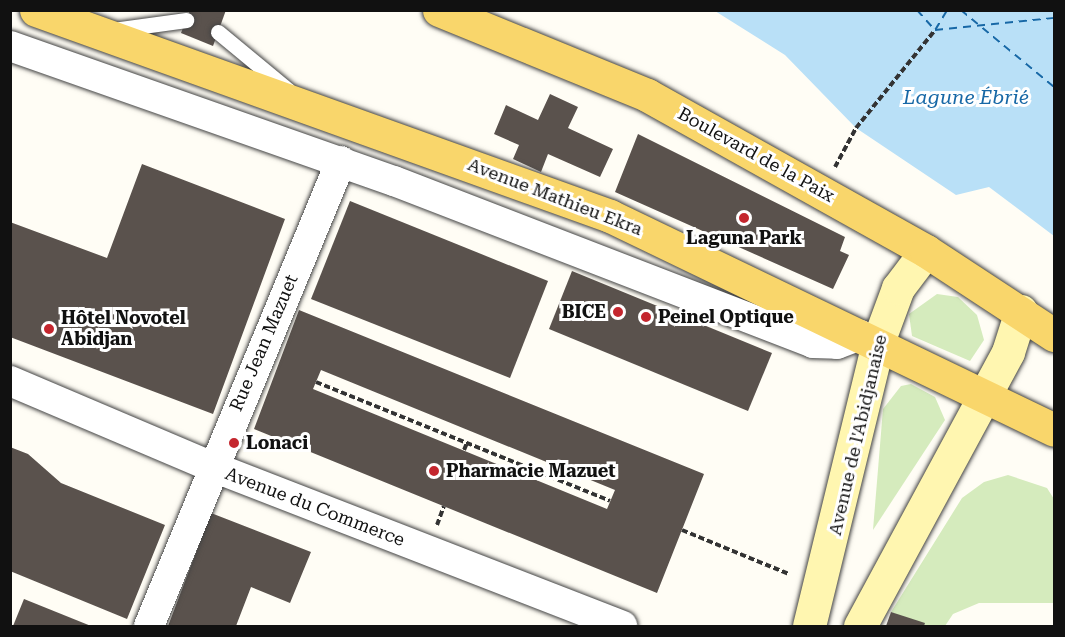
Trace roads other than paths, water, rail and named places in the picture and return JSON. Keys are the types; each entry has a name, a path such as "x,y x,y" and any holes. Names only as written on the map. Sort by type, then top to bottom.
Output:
{"main road":[{"name":"Boulevard de la Paix","path":"439,10 647,95 822,190 926,251 1021,311 1054,335"},
{"name":"Avenue Mathieu Ekra","path":"41,12 610,216 1054,430"},
{"name":"Avenue de l'Abidjanaise","path":"809,627 821,588 869,339 898,288 926,251"},
{"path":"860,627 984,396 1021,311"}],"street":[{"path":"41,12 19,49 341,161 813,343 837,344 869,339"},
{"path":"394,181 411,143"},
{"name":"Rue Jean Mazuet","path":"149,627 341,161"},
{"name":"Avenue du Commerce","path":"10,381 213,467 622,627"}],"lane":[{"path":"98,32 186,20"},
{"path":"218,32 307,106"}],"water":[{"name":"Lagune Ébrié","path":"715,11 1054,11 1054,236 989,187 956,195 856,128 785,55"}],"place":[{"name":"Laguna Park","path":"744,218"},
{"name":"BICE","path":"618,312"},
{"name":"Peinel Optique","path":"646,317"},
{"name":"Hôtel Novotel Abidjan","path":"49,329"},
{"name":"Lonaci","path":"234,443"},
{"name":"Pharmacie Mazuet","path":"434,471"}]}
